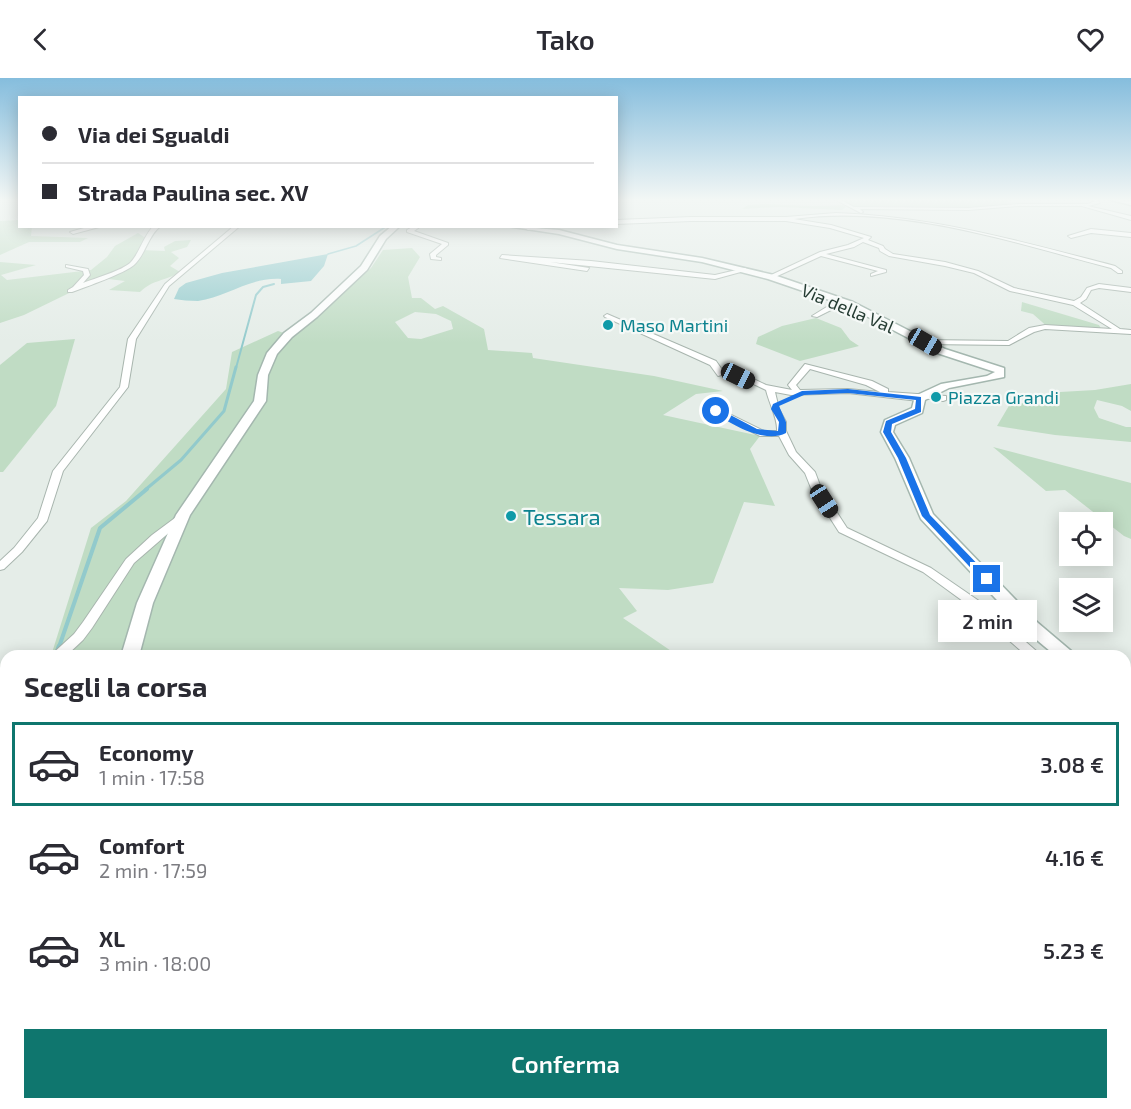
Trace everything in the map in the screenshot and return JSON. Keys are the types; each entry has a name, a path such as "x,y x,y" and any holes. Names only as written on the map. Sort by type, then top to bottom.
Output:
{"street":[{"path":"68,266 86,270 87,275 70,291 131,265 145,247"},
{"path":"0,567 43,519 58,471 124,387 132,339 167,285 213,247"},
{"path":"132,650 145,603 183,515 260,401 263,375 272,353 288,335 314,315 364,268 377,247"},
{"path":"439,260 433,258 433,255 442,247"},
{"name":"Via della Val","path":"618,247 680,255 771,277 840,301 953,356 1000,370 1000,375 988,380 949,385 928,392 922,397"},
{"path":"771,277 820,254 842,247"},
{"path":"881,247 891,255 945,264 975,272 1012,290 1075,303 1117,329"},
{"path":"1036,247 1113,267 1119,272"},
{"path":"820,254 884,271 873,275"},
{"path":"587,269 502,257 591,263 715,277 745,270"},
{"path":"1075,303 1084,298 1089,289 1099,286 1131,290"},
{"path":"815,316 840,301"},
{"path":"607,316 713,363 721,374"},
{"path":"925,342 1009,343 1032,330 1045,327 1117,329 1131,332"},
{"path":"800,393 792,385 808,366 869,383 891,395"},
{"path":"730,371 756,384 800,393 848,391 943,398"},
{"path":"770,388 775,409 782,422 782,433 792,453 810,472 816,488 843,530 927,570 975,604 1029,650"},
{"path":"775,405 800,393"},
{"path":"922,397 918,411 889,423 887,432 902,458 926,516 1032,627 1061,650"},
{"path":"708,407 755,431 768,435 782,433"},
{"path":"63,650 86,626 130,561 183,515"}],"green space":[{"path":"0,247 18,247 0,255"},
{"path":"114,247 143,247 141,250 165,251 164,247 187,247 171,252 179,258 170,266 180,272 140,292 109,290 125,281 100,278 24,315 0,323 0,262 36,265 1,275 7,280 91,270 107,257"},
{"path":"412,248 420,257 408,277 412,298 421,298 435,309 443,306 484,329 488,350 532,353 533,358 654,376 723,391 696,394 663,415 760,436 750,449 775,506 744,502 713,583 668,590 619,588 637,611 623,618 670,650 53,650 91,528 126,501 226,389 232,352 278,331 293,336 371,268 383,250","holes":["415,312 436,314 451,321 453,329 421,339 408,338 395,322"]},
{"path":"1022,302 1099,325 1103,332 1050,329 1033,314 1021,311"},
{"path":"816,318 841,328 850,340 859,346 800,361 756,344 758,337 782,326"},
{"path":"75,339 56,406 3,472 0,472 0,365 27,343"},
{"path":"1131,384 1131,411 1122,406 1097,400 1094,408 1099,418 1131,427 1131,442 1055,435 997,426 1010,404 1033,402 1060,392 1095,390"},
{"path":"993,447 1131,483 1131,539 1113,527 1113,512 1093,512 1065,490 1046,491"}],"water":[{"path":"328,254 324,266 311,281 281,284 281,279 270,279 209,299 198,301 174,299 179,288 186,283 222,273"}],"waterway":[{"path":"328,254 352,247"},
{"path":"236,368 256,295 263,287 274,284"},
{"path":"145,490 181,460 224,411 236,367"},
{"path":"59,647 100,528 147,489"},
{"path":"58,650 59,646"}],"place":[{"name":"Maso Martini","path":"608,325"},
{"name":"Piazza Grandi","path":"936,397"},
{"name":"Tessara","path":"511,516"}],"route":[{"path":"716,411 755,431 768,435 782,433 782,422 775,405 802,393 848,391 919,398 918,411 889,423 887,432 902,458 926,516 987,579"}]}
